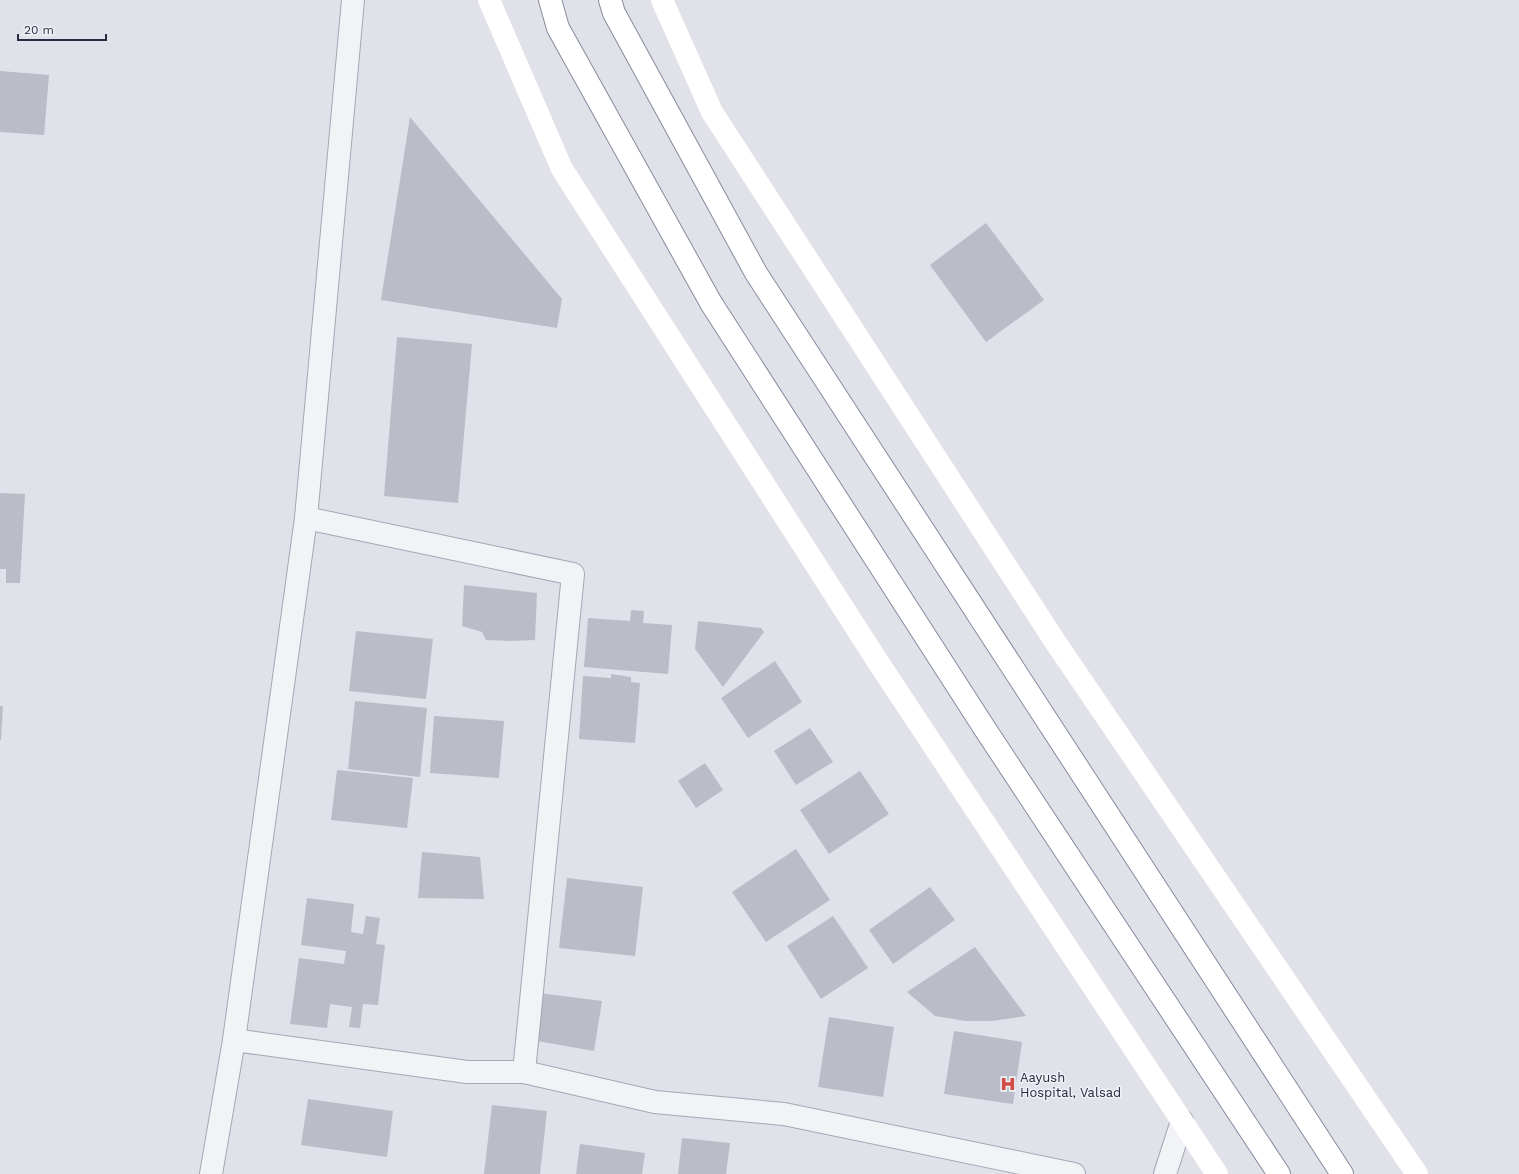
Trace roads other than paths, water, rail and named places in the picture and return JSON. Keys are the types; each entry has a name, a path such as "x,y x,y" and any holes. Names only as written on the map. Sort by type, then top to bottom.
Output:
{"main road":[{"path":"489,0 562,169 878,662 1217,1174"},
{"path":"550,0 558,28 711,303 985,728 1279,1174"},
{"path":"610,0 614,13 756,273 1342,1174"},
{"path":"662,0 716,118 1054,640 1417,1174"}],"street":[{"path":"211,1174 234,1040 306,518 353,0"},
{"path":"306,518 573,574 524,1072"},
{"path":"234,1040 467,1072 524,1072 655,1102 784,1114 1074,1174"},
{"path":"1165,1174 1182,1121"}],"place":[{"name":"Aayush Hospital, Valsad","path":"1008,1084"}]}
